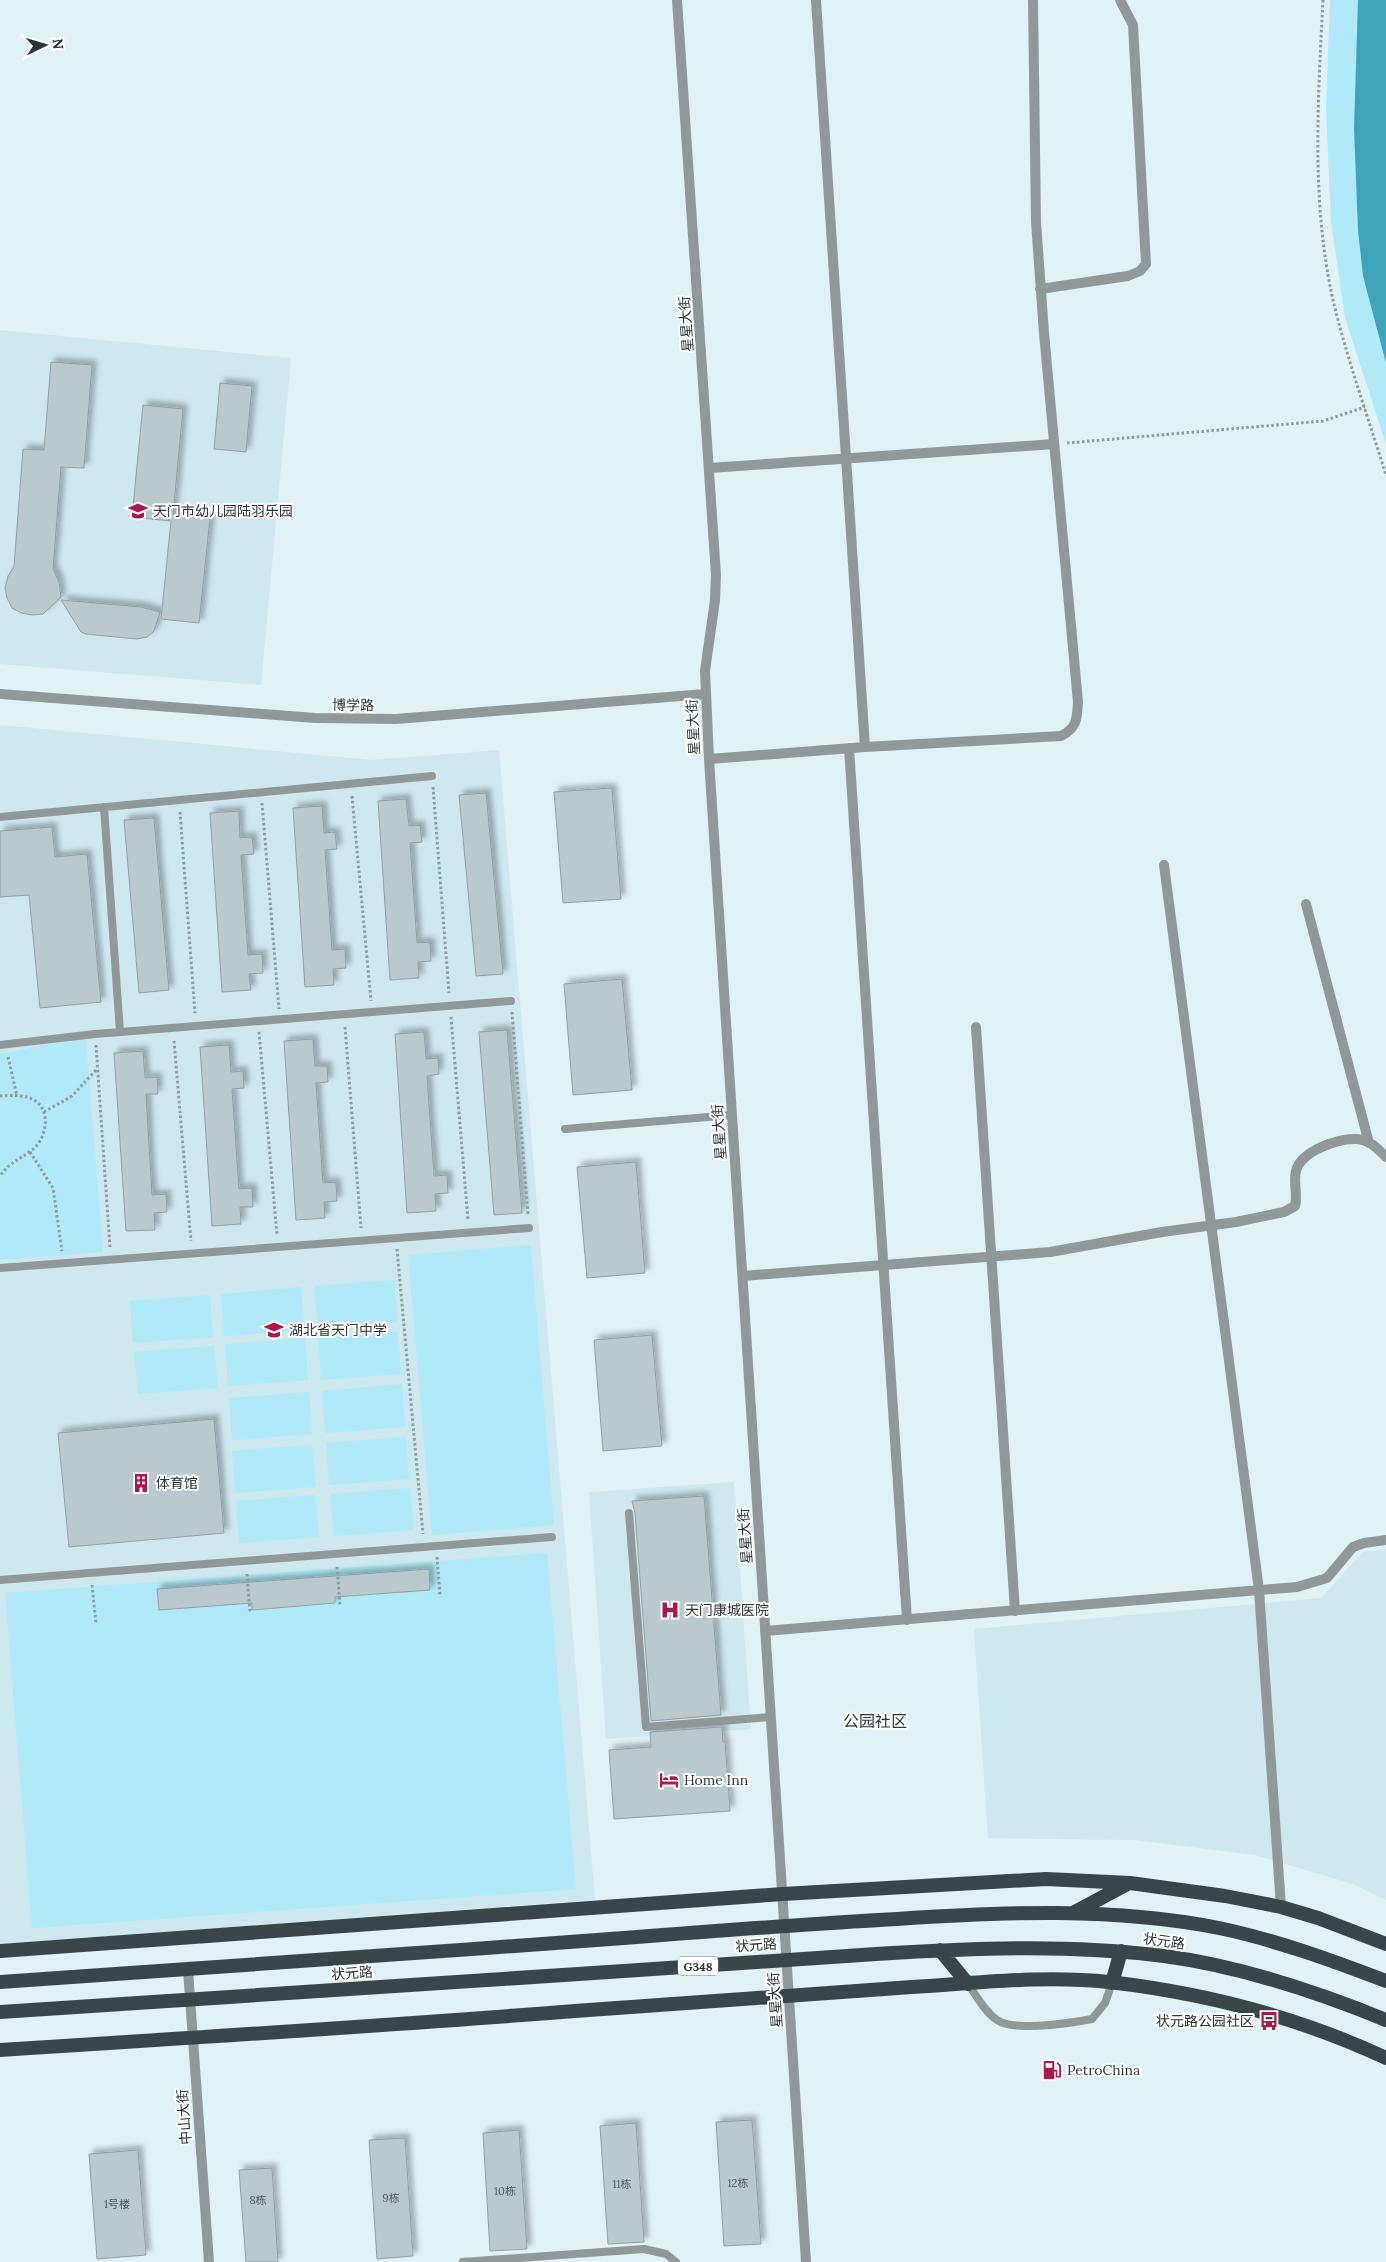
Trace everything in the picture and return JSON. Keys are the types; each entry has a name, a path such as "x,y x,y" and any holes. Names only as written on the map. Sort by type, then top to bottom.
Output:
{"highway":[{"path":"0,1951 783,1894 1046,1878 1130,1883 1200,1892 1281,1907 1318,1918 1386,1944"},
{"path":"1073,1913 1130,1883"},
{"name":"状元路","path":"0,1982 188,1970 785,1925 987,1913 1073,1913 1168,1920 1220,1928 1331,1960 1386,1981"},
{"name":"状元路","path":"0,2012 940,1950 1046,1947 1121,1951 1168,1957 1230,1969 1292,1986 1386,2020"},
{"path":"940,1950 968,1984"},
{"path":"1112,1983 1121,1951"},
{"path":"0,2050 499,2017 788,1994 1058,1981 1112,1983 1198,1996 1260,2010 1312,2027 1386,2058"}],"street":[{"name":"星星大街","path":"677,0 716,575 715,600 705,671 708,759 806,2262"},
{"path":"816,0 864,747"},
{"path":"708,759 864,747 1061,736 1072,731 1077,717 1078,702 1040,289 1036,222 1033,0"},
{"path":"1040,289 1128,276 1140,271 1146,264 1132,25 1120,0"},
{"path":"710,468 1054,444"},
{"name":"博学路","path":"0,694 315,718 379,719 705,694"},
{"path":"849,748 907,1620"},
{"path":"1164,866 1259,1590 1281,1907"},
{"path":"1306,904 1369,1143"},
{"path":"976,1027 1015,1611"},
{"path":"742,1276 1050,1252 1284,1212 1296,1206 1296,1171 1301,1160 1314,1150 1358,1139 1374,1145 1386,1157"},
{"path":"765,1631 1297,1586 1327,1578 1353,1547 1364,1543 1386,1540"},
{"name":"中山大街","path":"188,1970 209,2262"}],"lane":[{"path":"0,817 432,776"},
{"path":"104,807 120,1032"},
{"path":"3,1044 95,1034 511,1001"},
{"path":"565,1129 732,1115"},
{"path":"0,1268 529,1228"},
{"path":"628,1513 646,1728 770,1717"},
{"path":"0,1580 552,1538"},
{"path":"968,1984 996,2020 1019,2026 1092,2018 1105,2003 1112,1983"},
{"path":"463,2262 644,2249 666,2254 676,2262"}],"path":[{"path":"1323,0 1318,91 1318,152 1325,252 1333,299 1386,474"},
{"path":"1054,444 1323,421 1365,407"},
{"path":"432,776 469,1233"},
{"path":"350,784 372,1012"},
{"path":"262,792 280,1019"},
{"path":"178,800 196,1026"},
{"path":"511,1001 529,1228"},
{"path":"344,1014 362,1241"},
{"path":"258,1021 278,1247"},
{"path":"173,1028 192,1254"},
{"path":"95,1034 111,1260"},
{"path":"3,1044 17,1096"},
{"path":"44,1112 72,1096 97,1069"},
{"path":"0,1096 17,1096 31,1099 39,1104 44,1112 44,1133 40,1142 30,1152 16,1159 0,1176"},
{"path":"30,1152 54,1188 63,1264"},
{"path":"396,1238 424,1547"},
{"path":"436,1546 440,1597"},
{"path":"336,1554 340,1605"},
{"path":"246,1560 250,1612"},
{"path":"91,1572 96,1624"}],"shaded area":[{"path":"1330,0 1386,0 1386,444 1345,318 1331,221 1326,108"},
{"path":"1358,0 1386,0 1386,363 1363,276 1358,230 1354,129"},
{"name":"天门市幼儿园陆羽乐园","path":"0,330 291,358 261,685 0,664"},
{"name":"湖北省天门中学","path":"0,725 372,760 499,750 595,1900 0,1944"},
{"path":"86,1040 103,1252 0,1260 0,1054 45,1045"},
{"path":"531,1245 554,1525 432,1535 408,1255"},
{"path":"394,1280 398,1322 318,1328 314,1286"},
{"path":"301,1287 304,1330 224,1336 221,1294"},
{"path":"210,1295 213,1337 133,1343 130,1301"},
{"path":"398,1332 401,1374 321,1380 318,1338"},
{"path":"305,1338 308,1380 228,1386 225,1344"},
{"path":"214,1346 218,1388 138,1394 134,1352"},
{"path":"402,1384 405,1427 325,1433 322,1391"},
{"path":"309,1392 312,1434 232,1440 229,1398"},
{"path":"406,1437 409,1479 329,1485 326,1443"},
{"path":"312,1445 316,1487 235,1493 232,1451"},
{"name":"天门康城医院","path":"734,1482 751,1729 606,1739 589,1492"},
{"path":"410,1488 414,1530 334,1536 330,1494"},
{"path":"315,1495 319,1537 239,1543 236,1501"},
{"path":"1386,1549 1386,1900 1353,1884 1255,1855 1135,1840 988,1838 974,1629 1321,1598 1363,1552"},
{"path":"547,1553 576,1889 32,1928 5,1593"}],"building":[{"path":"51,362 92,365 84,468 61,467 53,569 59,582 61,597 43,614 32,615 21,613 12,608 5,588 8,576 14,567 23,449 44,450"},
{"path":"220,383 252,386 246,452 214,449"},
{"path":"143,405 183,409 173,515 210,518 199,623 161,619 171,521 132,517"},
{"path":"61,600 141,607 160,612 154,631 147,637 137,639 86,634 81,632"},
{"path":"612,788 621,899 563,903 554,792"},
{"path":"486,793 503,974 476,976 459,795"},
{"path":"406,799 409,826 420,825 422,842 410,843 417,943 430,942 431,961 418,962 419,978 390,980 378,801"},
{"path":"322,806 324,833 335,832 337,849 325,850 332,950 345,949 346,968 333,969 334,985 305,987 293,808"},
{"path":"239,811 240,838 252,837 254,854 241,855 248,955 262,954 263,973 249,974 251,990 222,992 210,813"},
{"path":"154,818 169,990 139,993 124,820"},
{"path":"52,827 55,857 87,854 101,1002 40,1008 29,895 0,897 0,831"},
{"path":"622,979 632,1090 573,1095 564,984"},
{"path":"507,1030 522,1213 494,1215 479,1032"},
{"path":"424,1032 426,1059 438,1058 439,1074 427,1076 434,1176 447,1175 448,1193 435,1194 436,1211 407,1213 395,1034"},
{"path":"313,1039 315,1066 327,1066 328,1082 316,1083 323,1183 336,1182 337,1201 324,1202 325,1218 296,1220 284,1041"},
{"path":"229,1045 231,1072 243,1071 244,1088 232,1089 239,1189 252,1188 253,1207 240,1207 241,1224 212,1226 200,1047"},
{"path":"143,1051 145,1078 157,1077 158,1094 146,1094 152,1195 166,1194 167,1212 154,1213 155,1230 126,1231 114,1053"},
{"path":"636,1162 645,1273 587,1278 577,1167"},
{"path":"652,1335 662,1446 603,1451 594,1340"},
{"name":"体育馆","path":"214,1419 224,1533 69,1547 58,1433"},
{"path":"704,1496 721,1715 651,1721 635,1513 632,1501"},
{"path":"429,1569 430,1590 335,1597 335,1603 252,1610 252,1603 159,1610 157,1589"},
{"name":"Home Inn","path":"722,1727 723,1742 725,1742 730,1811 614,1819 609,1750 651,1747 650,1732"},
{"path":"752,2120 761,2244 724,2246 716,2122"},
{"path":"636,2123 644,2242 608,2244 600,2126"},
{"path":"519,2130 527,2249 490,2251 483,2133"},
{"path":"405,2138 413,2256 377,2259 369,2140"},
{"path":"138,2150 146,2255 97,2259 89,2154"},
{"path":"272,2168 278,2262 246,2262 239,2170"}],"place":[{"name":"天门市幼儿园陆羽乐园","path":"138,511"},
{"name":"湖北省天门中学","path":"274,1330"},
{"name":"体育馆","path":"141,1483"},
{"name":"天门康城医院","path":"670,1610"},
{"name":"Home Inn","path":"669,1780"},
{"name":"状元路公园社区","path":"1269,2021"},
{"name":"PetroChina","path":"1052,2070"}],"district":[{"name":"公园社区","path":"875,1721"}]}
